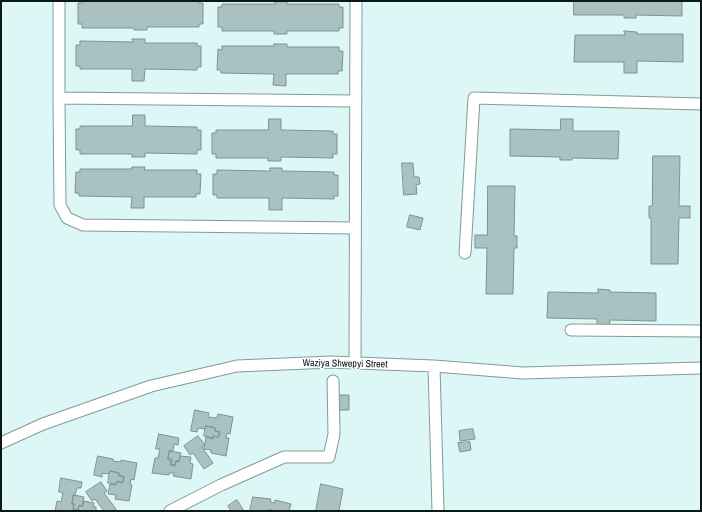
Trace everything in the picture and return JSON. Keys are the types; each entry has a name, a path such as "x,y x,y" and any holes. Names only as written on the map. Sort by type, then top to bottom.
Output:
{"street":[{"path":"59,1 60,205 67,218 83,225 355,228"},
{"path":"355,363 356,1"},
{"path":"59,98 356,101"},
{"path":"465,253 474,98 701,104"},
{"path":"571,330 701,331"},
{"name":"Waziya Shwepyi Street","path":"1,442 43,424 151,386 237,366 331,362 434,366 523,373 701,368"},
{"path":"434,366 438,511"},
{"path":"170,511 221,484 284,457 329,457 334,434 333,380"}],"building":[{"path":"82,1 199,1 199,3 203,3 203,24 199,24 199,27 147,27 147,30 134,30 134,28 82,28 82,24 78,24 78,3 82,3"},
{"path":"275,1 287,1 287,4 339,4 339,7 343,7 343,28 339,28 339,31 287,31 287,34 274,34 274,31 222,31 222,27 218,27 218,7 222,7 222,4 275,4"},
{"path":"574,1 682,1 682,16 636,15 636,18 624,18 624,15 574,15"},
{"path":"624,31 637,32 637,34 683,34 683,62 637,61 637,73 624,73 624,62 574,62 575,35 625,35"},
{"path":"132,39 145,39 145,43 197,43 197,46 201,46 201,67 197,67 197,70 145,69 144,81 132,81 132,69 80,69 80,66 76,66 76,45 80,45 80,41 133,42"},
{"path":"274,44 287,44 287,47 339,47 339,51 343,51 342,71 338,71 338,74 286,74 286,86 273,85 274,74 221,73 221,70 217,70 218,49 222,50 222,46 274,46"},
{"path":"133,115 145,115 145,126 197,127 197,130 201,130 201,150 197,150 197,154 145,153 145,157 132,157 132,154 80,154 80,150 76,150 76,129 80,129 80,126 132,126"},
{"path":"269,119 281,119 281,130 333,131 333,134 337,134 337,154 333,154 333,158 281,157 281,161 268,161 268,158 216,158 216,154 212,154 212,133 216,133 216,130 268,130"},
{"path":"561,119 573,119 573,131 619,131 618,159 572,158 572,160 560,160 560,157 510,156 510,129 560,130"},
{"path":"653,156 680,156 679,206 690,206 690,218 679,218 678,264 651,264 651,218 649,218 649,206 652,206"},
{"path":"402,163 413,163 414,177 419,177 420,184 416,185 417,194 404,195"},
{"path":"132,167 145,167 144,170 197,170 197,174 201,174 200,194 196,194 196,197 144,197 144,208 131,208 132,197 79,196 79,193 75,193 76,172 80,172 80,169 132,169"},
{"path":"270,168 282,168 282,171 334,172 334,175 338,175 338,196 334,196 334,199 282,198 282,210 269,210 269,198 217,198 217,195 213,195 213,174 217,174 217,170 270,171"},
{"path":"488,186 515,186 514,236 517,236 517,248 514,248 513,294 486,294 487,248 475,248 475,235 487,235"},
{"path":"410,215 423,218 420,230 407,227"},
{"path":"598,289 610,290 610,292 656,293 656,321 610,320 609,328 597,328 597,319 547,318 548,292 598,293"},
{"path":"338,395 349,395 349,410 338,410"},
{"path":"195,410 209,413 208,417 217,418 218,414 233,417 230,434 227,433 226,438 229,438 226,456 211,453 211,450 204,449 206,437 213,439 213,436 219,437 220,432 215,431 215,428 206,426 205,429 198,428 197,432 191,431"},
{"path":"206,426 215,428 215,431 219,432 218,437 213,436 213,438 204,436"},
{"path":"473,429 475,439 460,441 459,431"},
{"path":"159,434 179,438 178,445 174,444 173,451 169,451 168,460 171,460 170,465 175,466 176,461 179,462 180,456 191,457 190,463 193,464 191,479 173,476 174,473 169,473 169,475 152,473 155,458 158,458 160,449 156,449"},
{"path":"198,436 205,445 202,447 213,463 204,469 193,453 190,455 184,446"},
{"path":"470,442 471,450 460,452 458,443"},
{"path":"170,451 181,453 179,461 176,461 175,465 171,465 172,459 168,459"},
{"path":"98,456 113,459 113,461 121,462 121,460 137,463 134,480 131,479 130,484 132,485 129,501 115,499 116,495 108,494 110,484 116,485 117,482 123,483 124,477 119,475 119,473 110,471 109,474 102,473 102,477 94,475"},
{"path":"110,471 119,473 118,476 124,477 122,482 117,481 116,484 108,483"},
{"path":"61,478 82,482 81,488 77,488 75,495 73,495 73,510 78,510 79,506 83,506 84,501 94,503 93,507 96,507 96,511 55,511 57,501 61,502 63,493 59,492"},
{"path":"101,482 107,491 104,493 116,509 113,511 104,511 95,499 92,501 86,492"},
{"path":"321,484 343,489 339,511 316,511"},
{"path":"74,495 84,497 82,506 79,505 78,510 73,509 74,504 72,504"},
{"path":"253,497 271,499 270,502 275,503 275,500 291,504 289,511 273,511 269,509 268,511 250,511"},
{"path":"237,500 244,511 231,511 228,506"}]}
